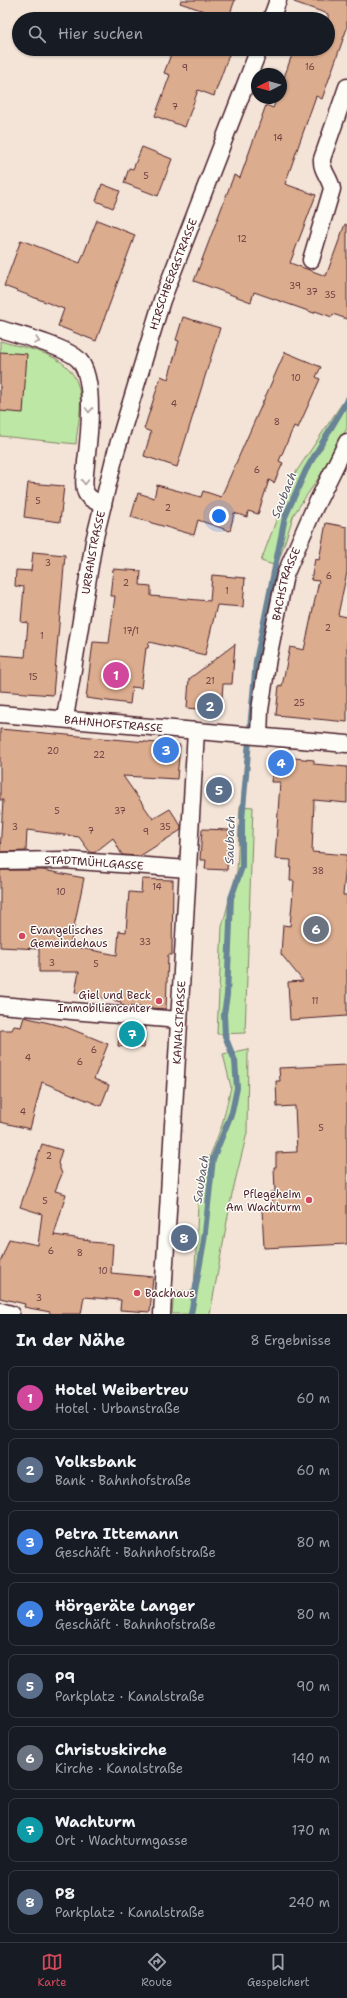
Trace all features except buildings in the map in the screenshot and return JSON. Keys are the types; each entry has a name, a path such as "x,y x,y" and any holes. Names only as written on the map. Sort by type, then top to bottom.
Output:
{"street":[{"path":"274,12 278,0"},
{"name":"HIRSCHBERGSTRASSE","path":"103,505 115,455 162,300 257,56"},
{"path":"311,260 332,188 331,183 321,166 322,159 347,87"},
{"name":"URBANSTRASSE","path":"0,329 61,349 79,360 86,371 90,387 88,449 84,485 86,493 90,498 103,505 94,541 65,718"},
{"name":"BACHSTRASSE","path":"257,736 268,658 285,574 312,513 347,442"},
{"name":"BAHNHOFSTRASSE","path":"0,714 65,718 196,732 347,744"},
{"name":"KANALSTRASSE","path":"162,1314 165,1241 196,732"},
{"name":"STADTMÜHLGASSE","path":"0,861 64,860 188,869"},
{"path":"0,1005 179,1020"},
{"path":"0,1311 11,1314"}],"green space":[{"path":"0,341 38,351 61,362 70,370 76,381 80,395 80,413 76,444 0,436"},
{"path":"347,396 347,428 326,467 294,514 277,566 261,561 292,478"},
{"path":"240,806 253,807 245,1033 217,1034 222,927 237,871"},
{"path":"248,1049 247,1133 232,1194 210,1314 172,1314 174,1291 194,1291 199,1185 222,1125 231,1087 223,1054"}],"waterway":[{"name":"Saubach","path":"191,1314 204,1241 213,1159 232,1112 237,1088 235,1061 225,1036 224,1014 227,995 231,898 242,867 242,820 256,661 285,517 306,470 347,401"}],"place":[{"name":"Hotel Weibertreu","path":"116,675"},
{"name":"Volksbank","path":"210,706"},
{"name":"Petra Ittemann","path":"166,750"},
{"name":"Hörgeräte Langer","path":"281,763"},
{"name":"P9","path":"219,790"},
{"name":"Christuskirche","path":"316,929"},
{"name":"Evangelisches Gemeindehaus","path":"22,936"},
{"name":"Giel und Beck Immobiliencenter","path":"159,1001"},
{"name":"Wachturm","path":"132,1034"},
{"name":"Pflegeheim Am Wachturm","path":"309,1200"},
{"name":"P8","path":"184,1238"},
{"name":"Backhaus","path":"137,1293"}]}
